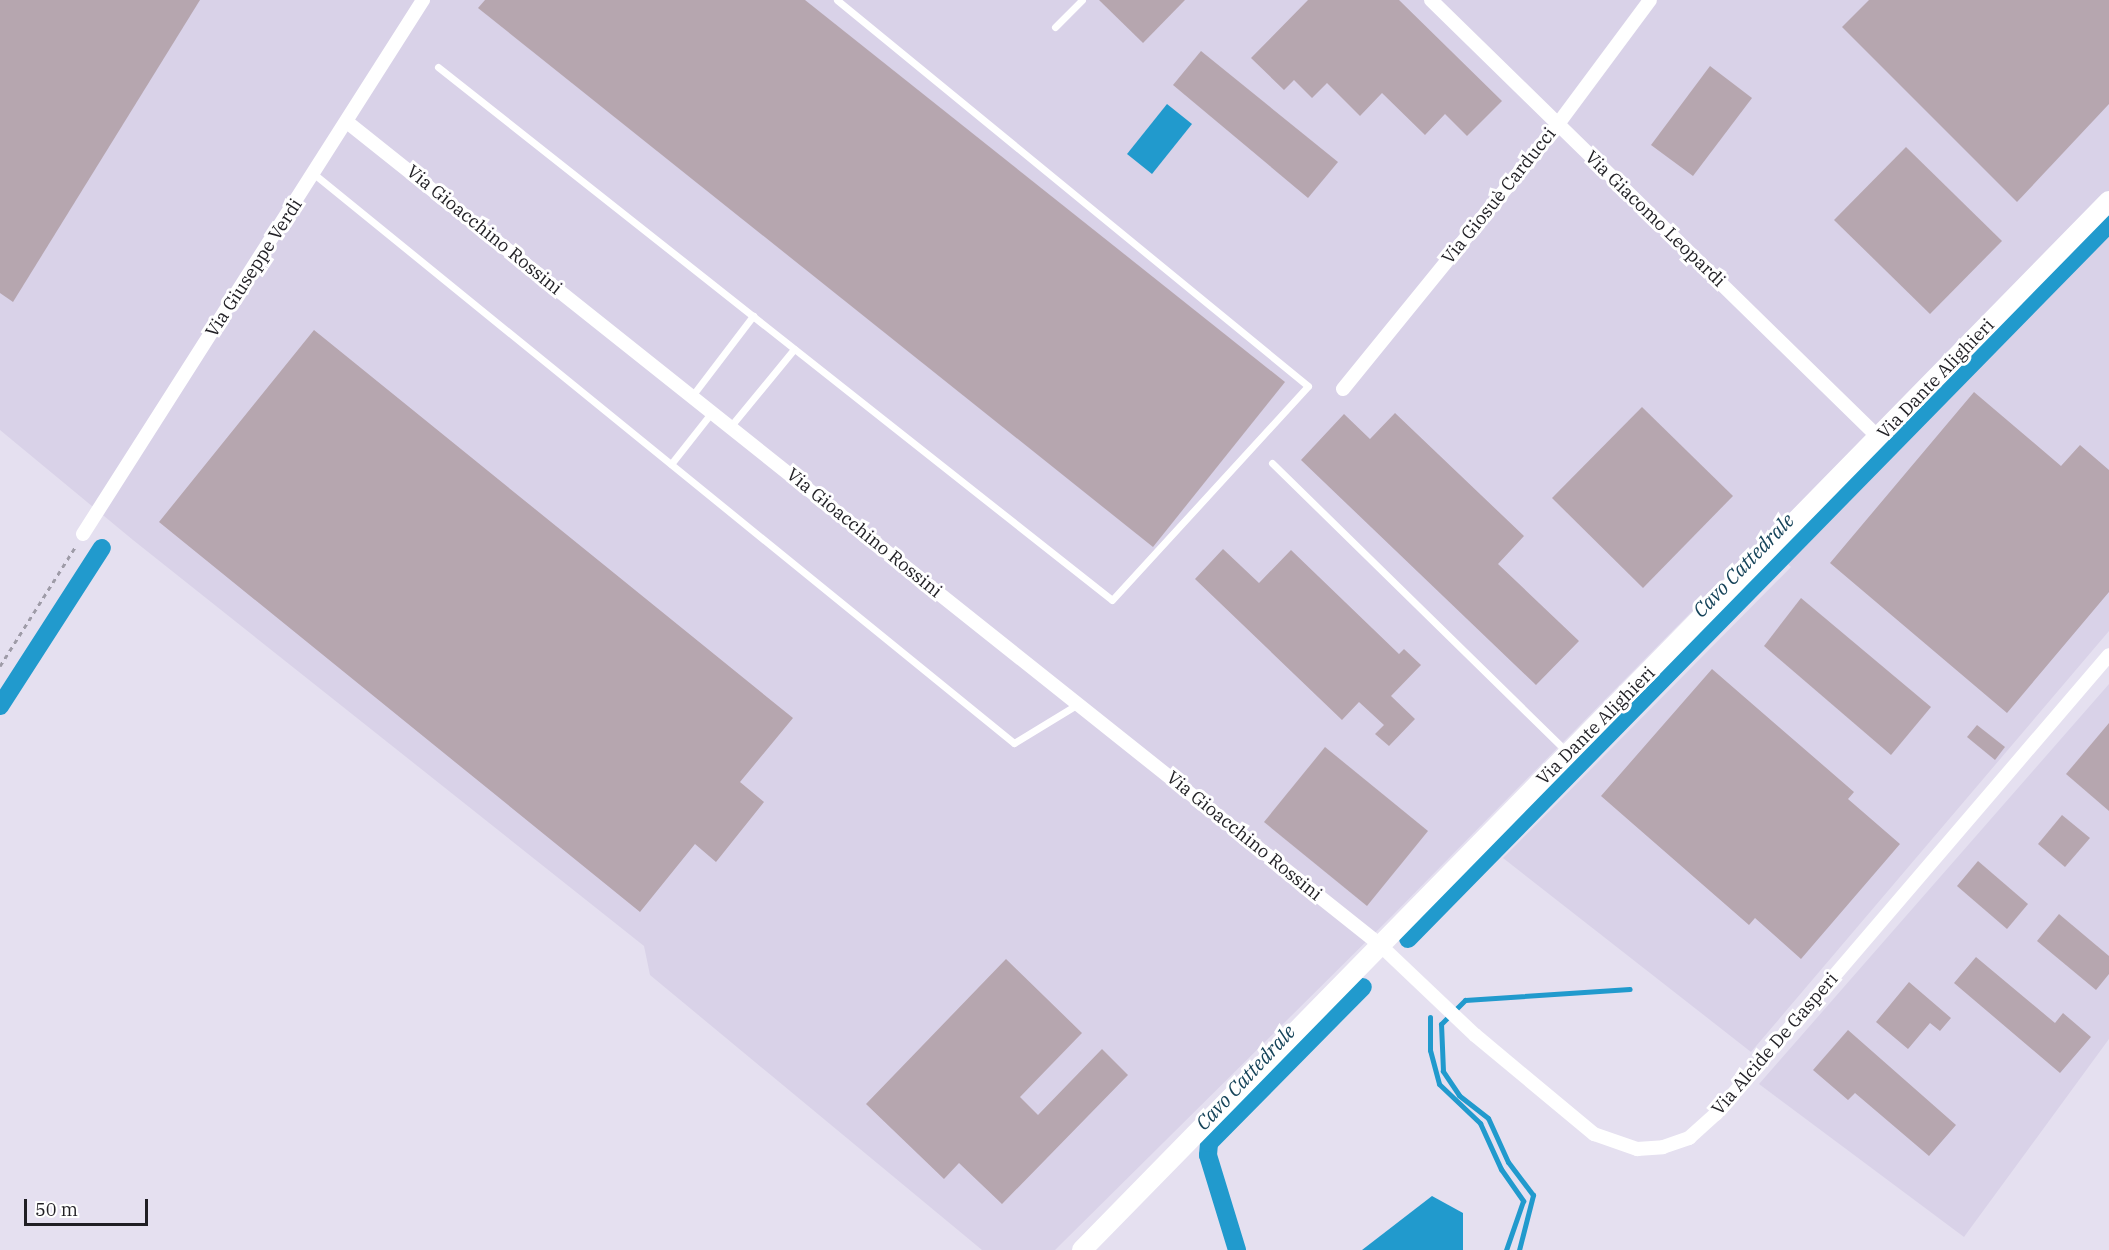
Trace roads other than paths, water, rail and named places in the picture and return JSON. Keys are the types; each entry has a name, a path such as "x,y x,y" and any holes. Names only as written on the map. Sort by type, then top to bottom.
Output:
{"main road":[{"name":"Via Dante Alighieri","path":"1082,1250 2109,201"}],"street":[{"name":"Via Giuseppe Verdi","path":"83,534 348,122 423,0"},
{"name":"Via Giacomo Leopardi","path":"1431,0 1879,438"},
{"name":"Via Giosuè Carducci","path":"1343,389 1558,124 1650,0"},
{"name":"Via Gioacchino Rossini","path":"348,122 1380,945"},
{"name":"Via Alcide De Gasperi","path":"1380,945 1452,1013 1594,1134 1637,1149 1663,1147 1689,1138 1716,1114 2109,655"}],"lane":[{"path":"438,67 1112,600 1308,386 837,0"},
{"path":"1055,27 1082,0"},
{"path":"314,174 1014,743 1078,704"},
{"path":"692,396 753,316"},
{"path":"730,427 795,349"},
{"path":"671,464 712,412"},
{"path":"1272,463 1568,754"}],"water":[{"path":"1167,104 1192,124 1152,174 1127,154"},
{"path":"1432,1196 1463,1213 1463,1250 1362,1250"}],"waterway":[{"name":"Cavo Cattedrale","path":"1408,939 2109,224"},
{"path":"0,706 102,548"},
{"name":"Cavo Cattedrale","path":"1237,1250 1208,1155 1209,1143 1363,987"},
{"path":"1519,1250 1533,1195 1508,1162 1488,1118 1459,1095 1443,1071 1441,1024 1465,1000 1630,989"},
{"path":"1430,1017 1430,1050 1439,1084 1480,1123 1501,1169 1523,1201 1506,1250"}]}
